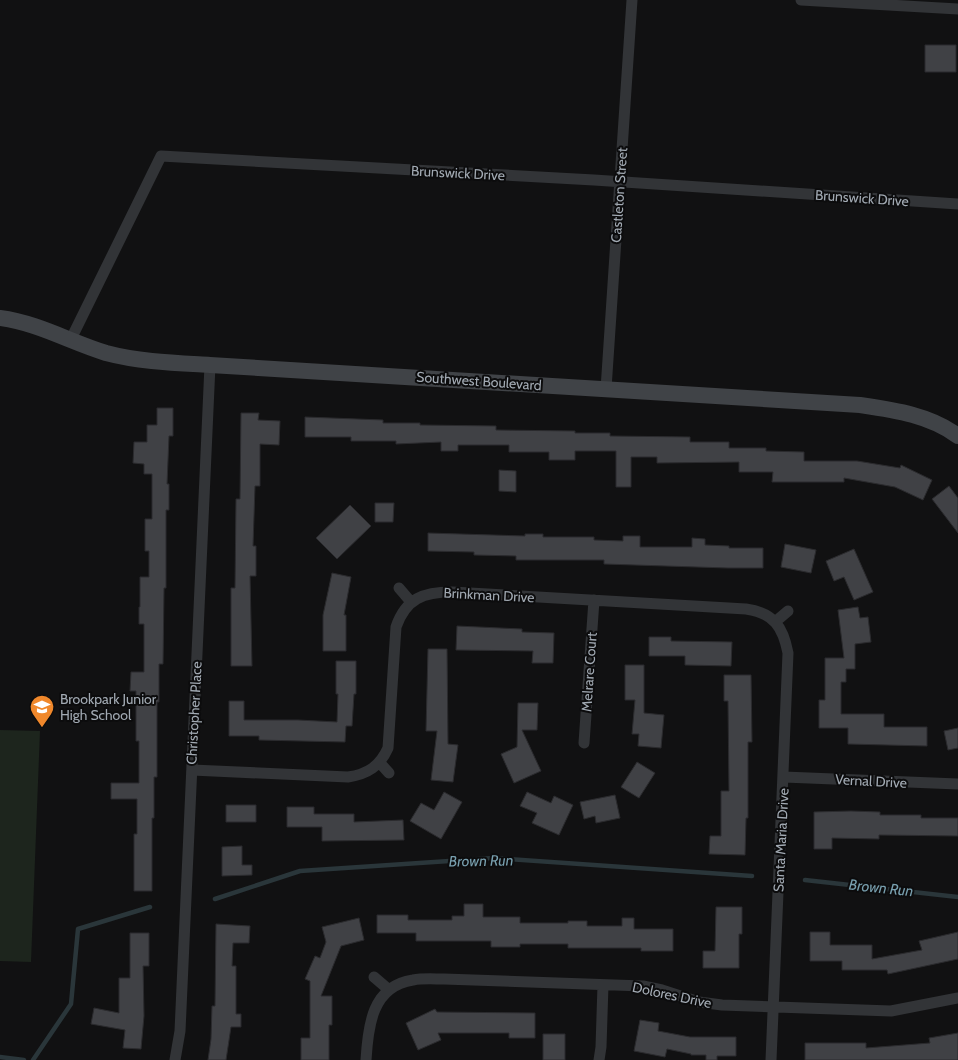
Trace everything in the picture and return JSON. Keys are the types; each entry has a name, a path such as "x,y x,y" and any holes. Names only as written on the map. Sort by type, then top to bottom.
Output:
{"street":[{"name":"Castleton Street","path":"606,389 632,0"},
{"path":"802,0 958,9"},
{"name":"Brunswick Drive","path":"71,339 161,156 620,182 958,204"},
{"name":"Southwest Boulevard","path":"0,318 16,320 40,327 105,352 130,358 210,365 860,405 907,412 932,422 958,436"},
{"name":"Christopher Place","path":"175,1060 180,1031 210,365"},
{"path":"192,770 348,778 366,773 380,763 388,748 396,627 399,617 411,602 399,588"},
{"name":"Brinkman Drive","path":"411,602 423,595 434,592 452,592 746,609 762,613 775,622"},
{"name":"Melrare Court","path":"584,743 594,600"},
{"path":"775,622 788,611"},
{"name":"Santa Maria Drive","path":"771,1060 788,653 784,636 775,622"},
{"path":"380,763 389,773"},
{"name":"Vernal Drive","path":"784,777 958,784"},
{"path":"366,1060 373,1015 379,1000 388,990 374,976"},
{"name":"Dolores Drive","path":"388,990 400,983 414,980 444,979 643,986 699,1002 774,1008 891,1011 958,998"},
{"path":"599,1060 603,985"}],"shaded area":[{"path":"0,730 40,731 31,962 0,961"}],"building":[{"path":"925,45 956,45 956,72 925,72"},
{"path":"157,408 173,408 173,436 169,436 167,484 169,484 169,510 166,510 166,588 164,588 163,664 159,664 159,702 157,702 157,777 154,777 154,818 152,818 152,891 134,891 134,834 137,834 137,799 111,799 111,783 139,783 139,741 136,741 136,691 130,691 131,672 144,672 144,624 139,624 140,577 149,577 149,551 145,551 145,519 152,519 152,474 144,474 144,464 133,463 134,442 147,442 147,425 157,425"},
{"path":"241,413 259,413 258,420 280,421 279,445 260,444 260,486 255,486 253,546 256,546 256,576 250,576 252,666 231,666 231,588 235,588 236,499 240,499"},
{"path":"305,417 383,420 383,423 420,423 420,425 496,426 496,430 610,433 610,436 690,437 690,442 729,442 729,448 766,448 766,451 804,452 804,461 857,461 900,468 901,465 932,480 923,500 895,487 844,478 844,482 772,482 773,472 739,472 739,462 657,463 657,457 631,457 631,487 616,487 616,451 575,451 575,460 549,460 549,452 509,452 509,445 458,445 458,451 441,451 441,442 396,444 396,441 351,441 351,437 305,437"},
{"path":"499,470 516,471 516,492 499,491"},
{"path":"949,486 958,498 958,533 932,499"},
{"path":"375,503 394,503 393,522 375,522"},
{"path":"350,505 371,526 337,559 316,538"},
{"path":"428,533 525,536 525,534 543,534 543,537 594,537 594,540 623,541 623,536 640,536 640,547 692,547 692,538 705,539 705,545 729,546 729,548 763,548 763,568 604,564 604,560 516,560 516,556 474,555 474,552 428,551"},
{"path":"785,544 816,550 811,573 781,567"},
{"path":"854,549 873,592 854,600 844,577 834,581 826,561"},
{"path":"332,573 351,577 344,615 346,615 346,651 323,651 323,615"},
{"path":"858,607 860,618 868,617 871,642 855,644 855,669 846,669 846,682 841,682 841,714 884,714 884,727 927,727 927,746 848,744 848,728 819,728 819,700 825,700 825,658 844,658 838,610"},
{"path":"457,626 522,629 522,632 554,633 553,663 532,663 533,651 456,650"},
{"path":"649,637 671,637 671,641 732,642 731,666 685,665 685,656 649,656"},
{"path":"428,649 447,649 448,744 458,745 453,782 431,780 437,731 426,731"},
{"path":"336,661 356,661 356,694 354,694 352,726 346,726 345,742 259,740 259,736 229,736 229,701 244,701 244,720 337,722"},
{"path":"625,665 644,665 644,713 664,715 661,748 638,746 639,734 632,734 635,700 625,700"},
{"path":"724,675 751,675 752,742 748,742 748,818 746,818 745,855 709,854 710,836 721,836 721,791 729,791 728,701 724,701"},
{"path":"518,703 538,703 537,730 522,730 541,771 514,783 501,754 517,747"},
{"path":"958,728 958,748 948,750 944,731"},
{"path":"637,762 655,773 639,798 621,787"},
{"path":"444,792 462,802 441,839 410,821 421,803 434,810"},
{"path":"527,792 551,803 554,796 573,805 559,835 532,823 537,813 520,806"},
{"path":"615,795 620,818 596,823 595,816 584,819 580,802"},
{"path":"226,805 256,805 256,822 226,822"},
{"path":"287,807 314,807 314,814 354,814 354,822 403,820 404,840 322,841 322,827 287,827"},
{"path":"814,812 880,812 880,815 921,815 921,818 958,818 958,836 879,835 879,839 832,838 832,849 814,849"},
{"path":"242,846 242,865 252,865 252,875 222,876 222,847"},
{"path":"464,904 483,904 483,917 520,917 520,923 587,921 587,926 622,926 622,918 634,918 634,929 673,929 673,951 641,951 641,948 568,948 568,944 520,944 520,947 491,947 491,941 416,941 416,933 377,933 377,915 408,915 408,920 452,920 452,916 464,916"},
{"path":"716,907 742,907 742,934 739,934 739,968 703,968 703,951 715,951"},
{"path":"359,918 364,940 341,946 321,996 332,996 332,1025 329,1025 329,1060 301,1060 301,1038 310,1038 310,981 305,979 315,956 320,958 326,942 322,927"},
{"path":"216,924 250,926 249,943 233,943 232,966 236,966 236,1014 241,1014 241,1027 231,1027 226,1060 208,1060 212,1006 215,1006"},
{"path":"810,932 830,932 830,945 872,945 872,959 922,950 919,941 958,932 958,959 888,974 887,970 842,970 842,961 810,961"},
{"path":"130,933 149,933 149,966 143,966 144,1016 141,1049 123,1048 125,1030 91,1024 94,1008 119,1013 119,978 130,978"},
{"path":"435,1009 437,1012 535,1013 535,1038 509,1038 509,1033 438,1033 441,1040 418,1050 406,1023"},
{"path":"640,1020 659,1023 658,1031 690,1037 736,1037 736,1056 717,1056 717,1060 706,1060 706,1055 691,1055 667,1049 665,1057 634,1051"},
{"path":"958,1033 958,1060 805,1060 805,1043 866,1043 866,1048 930,1043 929,1038"},
{"path":"543,1034 565,1034 565,1060 543,1060"}],"waterway":[{"name":"Brown Run","path":"215,899 300,871 494,858 752,876"},
{"name":"Brown Run","path":"805,880 958,897"},
{"name":"Brown Run","path":"33,1060 71,1004 78,929 150,907"},
{"name":"Brown Run","path":"0,1057 24,1060"}],"place":[{"name":"Brookpark Junior High School","path":"42,728"}]}
